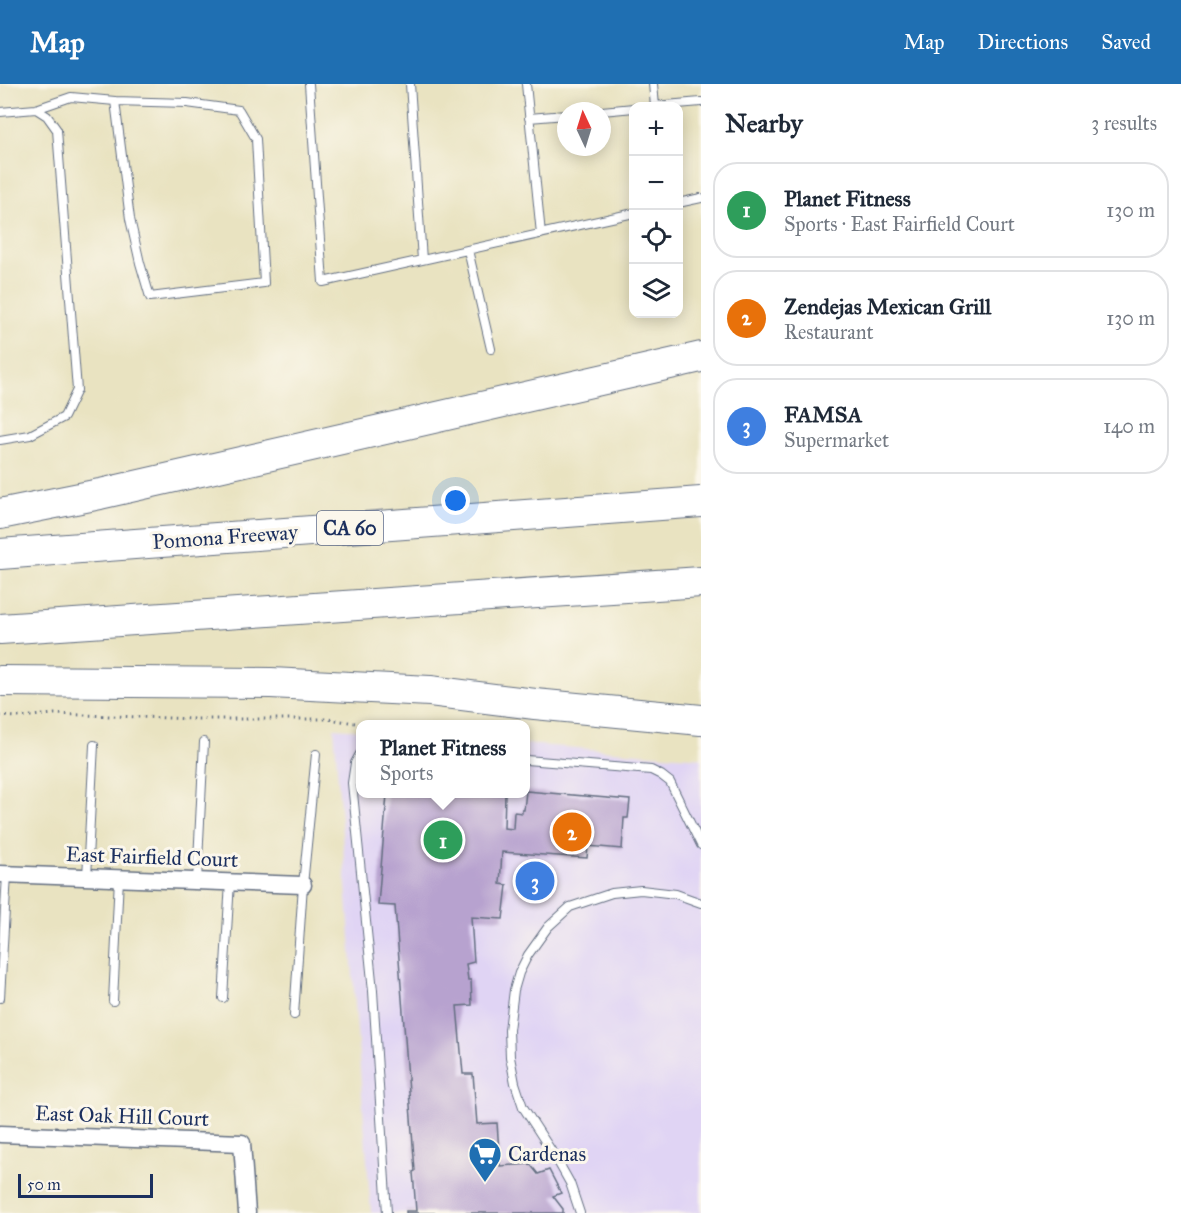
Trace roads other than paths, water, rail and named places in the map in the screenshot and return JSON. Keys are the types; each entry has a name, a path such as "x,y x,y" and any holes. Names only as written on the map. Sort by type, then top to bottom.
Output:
{"highway":[{"path":"0,514 112,491 701,357"},
{"name":"Pomona Freeway","path":"0,554 701,502"},
{"path":"0,629 701,582"},
{"path":"0,681 271,683 430,691 701,720"}],"street":[{"name":"East Fairfield Court","path":"4,874 303,885"},
{"name":"East Oak Hill Court","path":"0,1134 242,1143 248,1213"}],"lane":[{"path":"309,84 323,282 629,214"},
{"path":"410,84 422,260"},
{"path":"526,84 541,234"},
{"path":"653,84 655,102"},
{"path":"0,112 36,109 71,97 187,103 239,111 256,139 264,283 150,297 130,219 115,101"},
{"path":"683,104 701,102"},
{"path":"611,110 629,108"},
{"path":"0,440 30,435 64,417 77,390 57,130 47,116 36,109"},
{"path":"529,118 557,116"},
{"path":"683,201 701,198"},
{"path":"468,250 491,349"},
{"path":"197,881 204,742"},
{"path":"87,877 94,746"},
{"path":"294,1015 303,885 316,754"},
{"path":"530,760 651,770 669,782 701,845"},
{"path":"356,761 352,783 373,991 387,1213"},
{"path":"0,998 4,874"},
{"path":"113,1001 119,878"},
{"path":"223,998 230,882"},
{"path":"580,1213 570,1183 523,1107 515,1083 510,1056 509,1030 514,990 519,973 528,955 548,927 570,907 612,893 641,890 676,894 701,903"}],"place":[{"name":"Zendejas Mexican Grill","path":"572,832"},
{"name":"Planet Fitness","path":"443,840"},
{"name":"FAMSA","path":"535,881"},
{"name":"Cardenas","path":"485,1183"}]}
